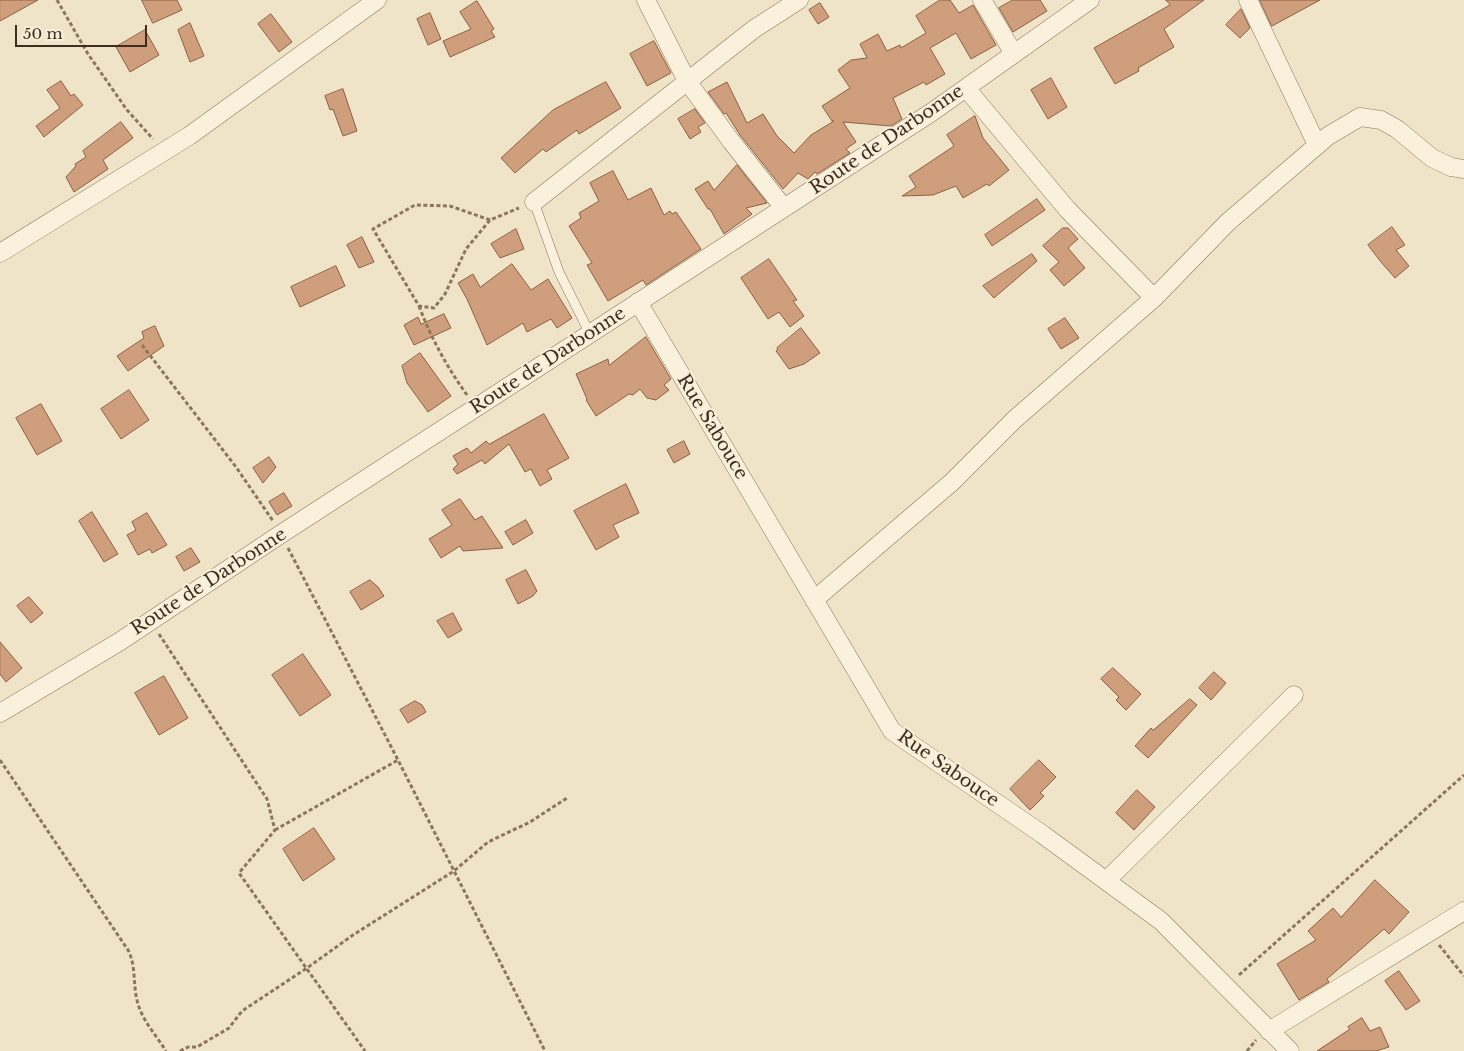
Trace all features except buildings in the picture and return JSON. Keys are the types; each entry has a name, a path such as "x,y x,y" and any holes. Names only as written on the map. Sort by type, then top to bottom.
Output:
{"street":[{"path":"0,253 189,136 377,0"},
{"path":"646,0 687,81 784,208"},
{"path":"534,202 687,81 754,30 799,0"},
{"path":"982,0 1014,54"},
{"name":"Route de Darbonne","path":"0,713 119,642 281,534 932,112 1090,0"},
{"path":"1248,0 1317,145"},
{"path":"966,88 1067,209 1154,298"},
{"path":"814,600 952,482 1015,419 1154,298 1228,222 1328,136 1360,117 1381,120 1397,128 1432,158 1451,167 1464,169"},
{"name":"Rue Sabouce","path":"638,302 892,731 1042,834 1161,921 1290,1051"},
{"path":"1106,881 1294,695"},
{"path":"1269,1031 1464,911"}],"lane":[{"path":"534,202 559,272 590,334"}],"path":[{"path":"57,0 88,54 127,110 164,152"},
{"path":"419,306 434,308 445,294 466,249 490,220 534,202"},
{"path":"476,408 448,367 428,330 419,306 373,229 415,205 450,206 490,220"},
{"path":"142,345 236,467 281,534 545,1051"},
{"path":"150,621 267,799 274,830"},
{"path":"0,760 128,950 132,959 137,1003 149,1026 166,1051"},
{"path":"365,1051 239,873 274,830 398,760"},
{"path":"1225,987 1464,775"},
{"path":"180,1051 188,1047 197,1047 229,1028 242,1011 353,935 454,871 488,842 530,822 567,798"},
{"path":"1429,933 1464,976"}]}
